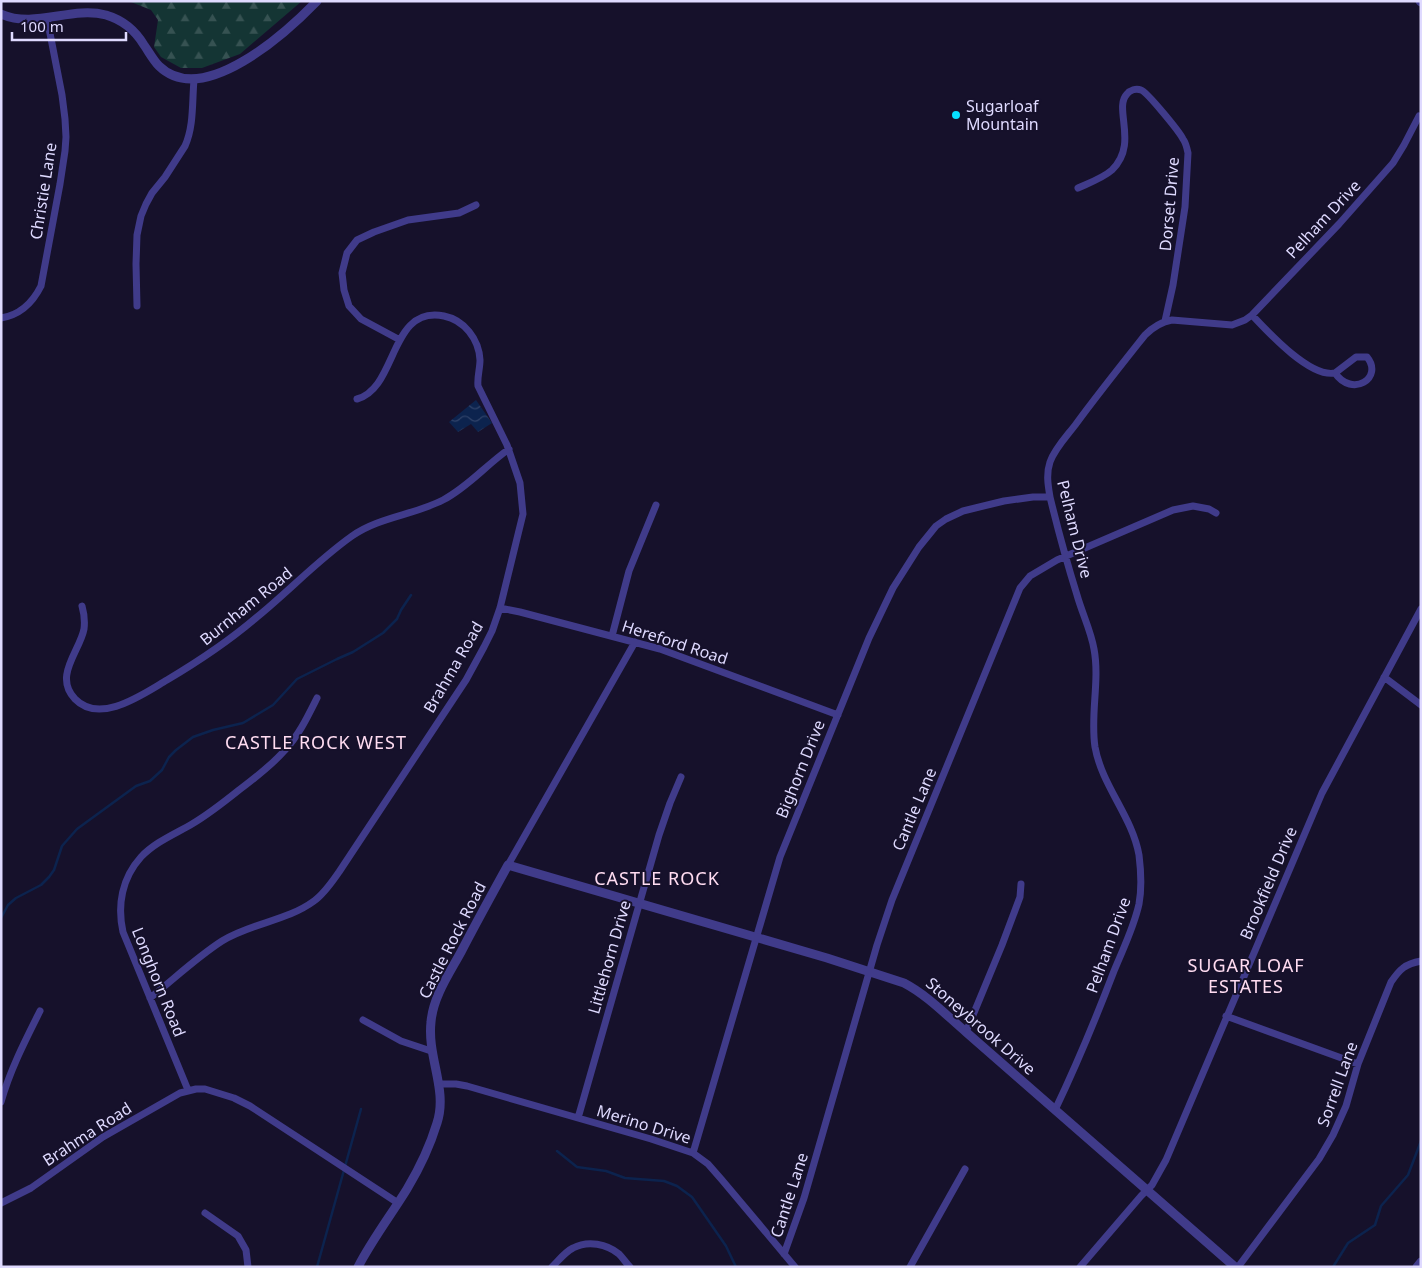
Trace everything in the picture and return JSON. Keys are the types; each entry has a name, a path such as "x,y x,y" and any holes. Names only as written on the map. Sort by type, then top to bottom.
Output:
{"street":[{"path":"1,14 26,20 88,13 112,17 129,26 137,34 164,70 171,74 194,80 223,72 256,53 275,40 317,1"},
{"name":"Christie Lane","path":"1,318 16,314 25,307 32,301 41,286 65,151 66,119 47,18"},
{"path":"137,306 136,264 138,229 146,204 189,137 194,80"},
{"name":"Dorset Drive","path":"1078,188 1104,175 1118,162 1126,139 1123,112 1125,97 1130,91 1136,89 1144,91 1180,133 1188,153 1186,207 1165,321"},
{"name":"Pelham Drive","path":"1055,1110 1086,1043 1135,918 1141,889 1139,855 1135,839 1130,824 1104,774 1095,747 1096,662 1094,648 1065,556 1050,497 1048,472 1053,454 1145,335 1156,326 1165,321 1178,320 1232,325 1246,320 1252,315 1393,163 1420,116"},
{"path":"400,340 361,319 349,306 342,274 347,253 357,240 374,232 408,220 459,213 476,206"},
{"path":"1252,315 1302,361 1324,373 1335,373 1356,356 1367,357 1372,364 1368,378 1360,385 1343,382 1335,373"},
{"name":"Brahma Road","path":"150,998 209,950 223,941 237,933 282,918 299,910 315,901 328,887 466,680 492,631 500,608 523,514 520,483 509,449 478,386 480,359 472,334 450,318 427,316 418,319 412,323 400,340 382,376 372,390 367,395 357,399"},
{"name":"Burnham Road","path":"82,606 85,620 84,629 67,672 68,687 75,699 88,707 96,709 112,708 147,692 225,643 352,536 371,526 444,500 474,479 496,458 509,449"},
{"name":"Bighorn Drive","path":"693,1153 780,857 869,638 893,588 919,547 936,526 956,514 1004,501 1050,497"},
{"path":"612,636 629,571 656,505"},
{"name":"Cantle Lane","path":"784,1254 804,1198 869,971 892,900 1020,588 1030,576 1065,556 1173,510 1193,506 1204,507 1216,513"},
{"name":"Hereford Road","path":"500,608 635,642 690,659 838,715"},
{"name":"Brookfield Drive","path":"1080,1267 1157,1177 1166,1160 1322,793 1421,609"},
{"name":"Castle Rock Road","path":"358,1267 414,1176 437,1124 441,1105 431,1051 430,1023 436,999 508,865 635,642"},
{"path":"1384,677 1421,705"},
{"name":"Longhorn Road","path":"188,1090 123,932 121,900 128,875 134,865 149,850 214,809 260,774 286,749 299,731 317,698"},
{"name":"Littlehorn Drive","path":"578,1118 639,904 670,803 682,777"},
{"name":"Stoneybrook Drive","path":"508,865 904,982 913,987 966,1032 1237,1267"},
{"path":"966,1032 1020,897 1021,884"},
{"name":"Sorrell Lane","path":"1237,1267 1319,1160 1346,1106 1358,1064 1392,982 1399,971 1409,964 1421,961"},
{"path":"1,1102 14,1066 40,1011"},
{"path":"1226,1016 1358,1064"},
{"path":"363,1020 401,1041 431,1051"},
{"name":"Merino Drive","path":"438,1084 467,1086 693,1153 708,1164 717,1174 795,1267"},
{"path":"188,1090 205,1089 214,1091 250,1106 398,1203"},
{"name":"Brahma Road","path":"1,1203 31,1188 103,1137 188,1090"},
{"path":"910,1267 964,1169"},
{"path":"205,1213 238,1236 246,1250 248,1267"},
{"path":"552,1267 566,1252 573,1248 594,1244 612,1249 630,1267"},
{"path":"1417,1267 1421,1262"}],"green space":[{"path":"108,1 302,1 240,54 202,68 181,68 161,57 154,47 158,20 151,10 131,2"}],"water":[{"path":"476,400 492,423 478,432 471,424 458,432 449,422"}],"waterway":[{"path":"1,918 8,905 16,898 41,885 49,877 54,870 62,846 77,829 136,786 150,781 162,770 169,757 176,750 193,737 243,723 273,705 297,679 353,652 383,633 397,619 411,595"},
{"path":"317,1267 361,1109"},
{"path":"1333,1267 1348,1243 1375,1225 1381,1206 1408,1175 1421,1141"},
{"path":"557,1151 577,1167 606,1171 625,1178 664,1181 677,1186 692,1197 726,1246 736,1267"}],"place":[{"name":"Sugarloaf Mountain","path":"956,115"}],"district":[{"name":"CASTLE ROCK WEST","path":"316,743"},
{"name":"CASTLE ROCK","path":"657,879"},
{"name":"SUGAR LOAF ESTATES","path":"1246,976"}]}
